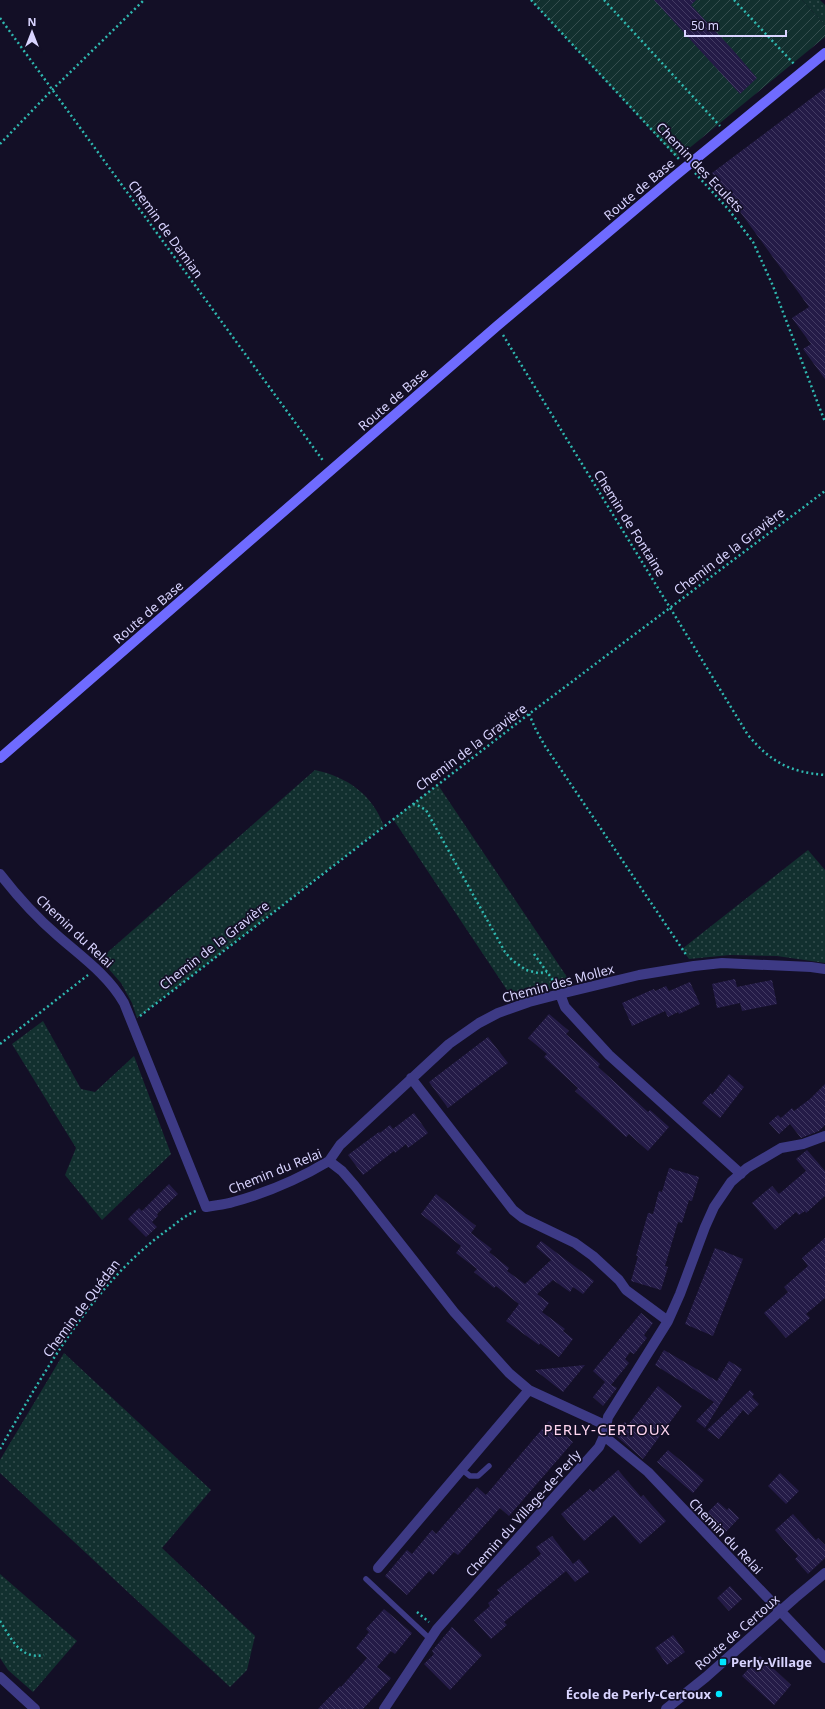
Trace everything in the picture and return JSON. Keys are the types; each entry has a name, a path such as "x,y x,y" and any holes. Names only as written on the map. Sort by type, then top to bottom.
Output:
{"main road":[{"name":"Route de Base","path":"0,758 497,326 688,165 825,53"},
{"name":"Route de Base","path":"805,70 825,60"}],"street":[{"name":"Chemin du Relai","path":"0,874 57,935 95,967 116,988 206,1206 232,1203 268,1190 302,1177 329,1161 342,1171 355,1186 454,1312 509,1373 529,1390 606,1425"},
{"name":"Chemin des Mollex","path":"329,1161 340,1145 449,1044 479,1023 498,1013 528,1002 639,975 694,966 730,963 825,969"},
{"path":"560,994 565,1007 609,1055 741,1174"},
{"path":"411,1078 513,1210 523,1218 559,1234 587,1251 619,1280 626,1290 668,1321"},
{"name":"Chemin du Village-de-Perly","path":"384,1709 429,1638 599,1447 604,1436 608,1417 668,1321 714,1207 731,1182 763,1158 781,1148 803,1144 825,1136"},
{"path":"378,1568 529,1390"},
{"name":"Chemin du Relai","path":"604,1436 648,1472 825,1658"},
{"name":"Route de Certoux","path":"666,1709 702,1680 825,1573"},
{"path":"0,1676 35,1709"}],"lane":[{"path":"461,1469 470,1476 478,1476 489,1466"},
{"path":"366,1579 429,1638"}],"path":[{"path":"0,144 52,90 144,0"},
{"name":"Chemin des Eculets","path":"531,0 676,157 688,165 729,210 753,242 774,286 825,422"},
{"path":"604,0 727,133"},
{"path":"734,0 805,70"},
{"name":"Chemin de Damian","path":"0,18 317,452"},
{"name":"Chemin de Fontaine","path":"497,326 748,735 770,758 786,767 804,773 825,776"},
{"name":"Chemin de la Gravière","path":"131,1022 412,804 825,491"},
{"path":"530,714 536,730 545,746 694,966"},
{"path":"412,804 426,810 497,939 512,960 526,970 538,973 546,972"},
{"path":"534,954 556,984 560,994"},
{"path":"0,1044 83,979 95,967"},
{"name":"Chemin de Quédan","path":"0,1449 22,1409 60,1350 116,1275 131,1259 188,1214 206,1206"},
{"path":"416,1611 437,1629"},
{"path":"0,1621 20,1650 30,1656 44,1655"}],"green space":[{"path":"531,0 802,0 825,25 825,37 687,150 676,157"},
{"path":"802,0 820,0 825,5 825,25"},
{"path":"315,770 338,777 357,789 373,805 384,826 137,1018 132,1003 121,983 100,959"},
{"path":"438,785 571,983 513,999 393,819"},
{"path":"808,850 825,870 825,963 777,956 730,955 689,959 682,949"},
{"path":"43,1021 81,1089 95,1092 134,1056 171,1154 102,1220 65,1175 76,1148 12,1044"},
{"path":"64,1353 211,1490 162,1548 255,1636 247,1670 230,1687 0,1473 0,1460"},
{"path":"0,1574 77,1641 33,1692 8,1670 0,1658"}],"building":[{"path":"654,0 696,0 691,5 757,78 740,94"},
{"path":"825,88 825,379 803,349 811,344 792,318 809,307 712,173"},
{"path":"735,979 737,987 772,980 777,1004 742,1011 740,1003 717,1008 712,984"},
{"path":"690,982 700,1004 679,1014 678,1012 668,1017 665,1011 632,1026 622,1003 654,989 655,991 666,986 669,991"},
{"path":"549,1014 569,1031 566,1034 600,1064 598,1067 648,1112 650,1110 669,1127 648,1151 629,1134 626,1137 575,1091 578,1088 544,1057 547,1054 528,1038"},
{"path":"488,1037 508,1063 448,1108 429,1082"},
{"path":"729,1074 744,1087 720,1118 702,1103 711,1093 712,1095"},
{"path":"825,1084 825,1125 819,1131 801,1138 790,1124 779,1134 769,1123 778,1115 781,1118 792,1108 794,1111 810,1099"},
{"path":"414,1113 428,1133 408,1148 406,1144 395,1153 394,1151 363,1175 348,1155 390,1125 393,1129"},
{"path":"807,1150 825,1171 825,1196 806,1213 805,1211 799,1215 796,1212 775,1230 752,1203 772,1186 779,1194 806,1171 796,1159"},
{"path":"669,1168 699,1177 692,1201 689,1200 682,1223 678,1222 665,1266 668,1267 661,1290 631,1281 638,1256 636,1256 648,1213 653,1214 659,1191 662,1192"},
{"path":"169,1184 178,1194 157,1214 158,1216 152,1222 157,1227 146,1237 128,1219 139,1208 142,1211"},
{"path":"436,1194 476,1226 471,1233 492,1249 489,1252 509,1268 507,1271 525,1284 551,1260 536,1247 541,1241 594,1281 583,1294 573,1287 570,1292 553,1280 537,1294 549,1303 542,1312 565,1329 563,1331 573,1339 559,1357 540,1343 539,1345 506,1321 519,1304 496,1286 494,1288 474,1272 477,1269 456,1253 461,1246 421,1214"},
{"path":"825,1238 825,1298 806,1314 810,1318 786,1338 764,1313 788,1292 784,1287 808,1266 802,1258"},
{"path":"715,1248 743,1259 713,1336 685,1324"},
{"path":"641,1313 653,1323 644,1335 647,1338 634,1354 630,1352 625,1359 629,1363 611,1385 617,1388 603,1406 593,1397 605,1382 593,1371"},
{"path":"664,1350 717,1381 729,1361 742,1369 705,1428 696,1421 714,1402 655,1365"},
{"path":"585,1365 563,1392 535,1370"},
{"path":"658,1386 682,1406 643,1459 615,1435 625,1422 628,1425"},
{"path":"750,1390 754,1394 752,1397 759,1404 748,1415 743,1410 719,1439 707,1430"},
{"path":"549,1421 573,1442 509,1516 500,1508 458,1555 454,1552 433,1575 429,1571 407,1595 385,1576 407,1550 412,1554 432,1530 436,1534 477,1487 486,1495"},
{"path":"668,1450 704,1480 693,1493 657,1462"},
{"path":"618,1470 641,1497 643,1495 666,1521 640,1544 614,1515 584,1541 561,1514 590,1489 593,1492"},
{"path":"780,1473 799,1491 786,1504 768,1486"},
{"path":"718,1502 727,1510 729,1508 739,1518 724,1534 705,1515"},
{"path":"793,1514 816,1540 818,1538 825,1545 825,1558 808,1574 795,1559 798,1556 775,1530"},
{"path":"552,1536 573,1564 579,1559 589,1572 575,1582 566,1571 504,1622 507,1625 491,1639 474,1620 490,1606 488,1603 500,1593 497,1590 541,1554 536,1547"},
{"path":"730,1586 742,1599 729,1611 717,1598"},
{"path":"384,1609 412,1633 395,1654 391,1651 377,1667 391,1678 363,1709 318,1709 340,1686 341,1687 367,1658 356,1648 369,1632 366,1629"},
{"path":"452,1627 482,1655 450,1690 424,1664 434,1654 432,1651"},
{"path":"673,1635 685,1652 667,1665 655,1648"},
{"path":"760,1656 791,1685 774,1705 742,1676"}],"place":[{"name":"Perly-Village","path":"723,1662"},
{"name":"École de Perly-Certoux","path":"719,1694"}],"district":[{"name":"PERLY-CERTOUX","path":"607,1430"}]}
